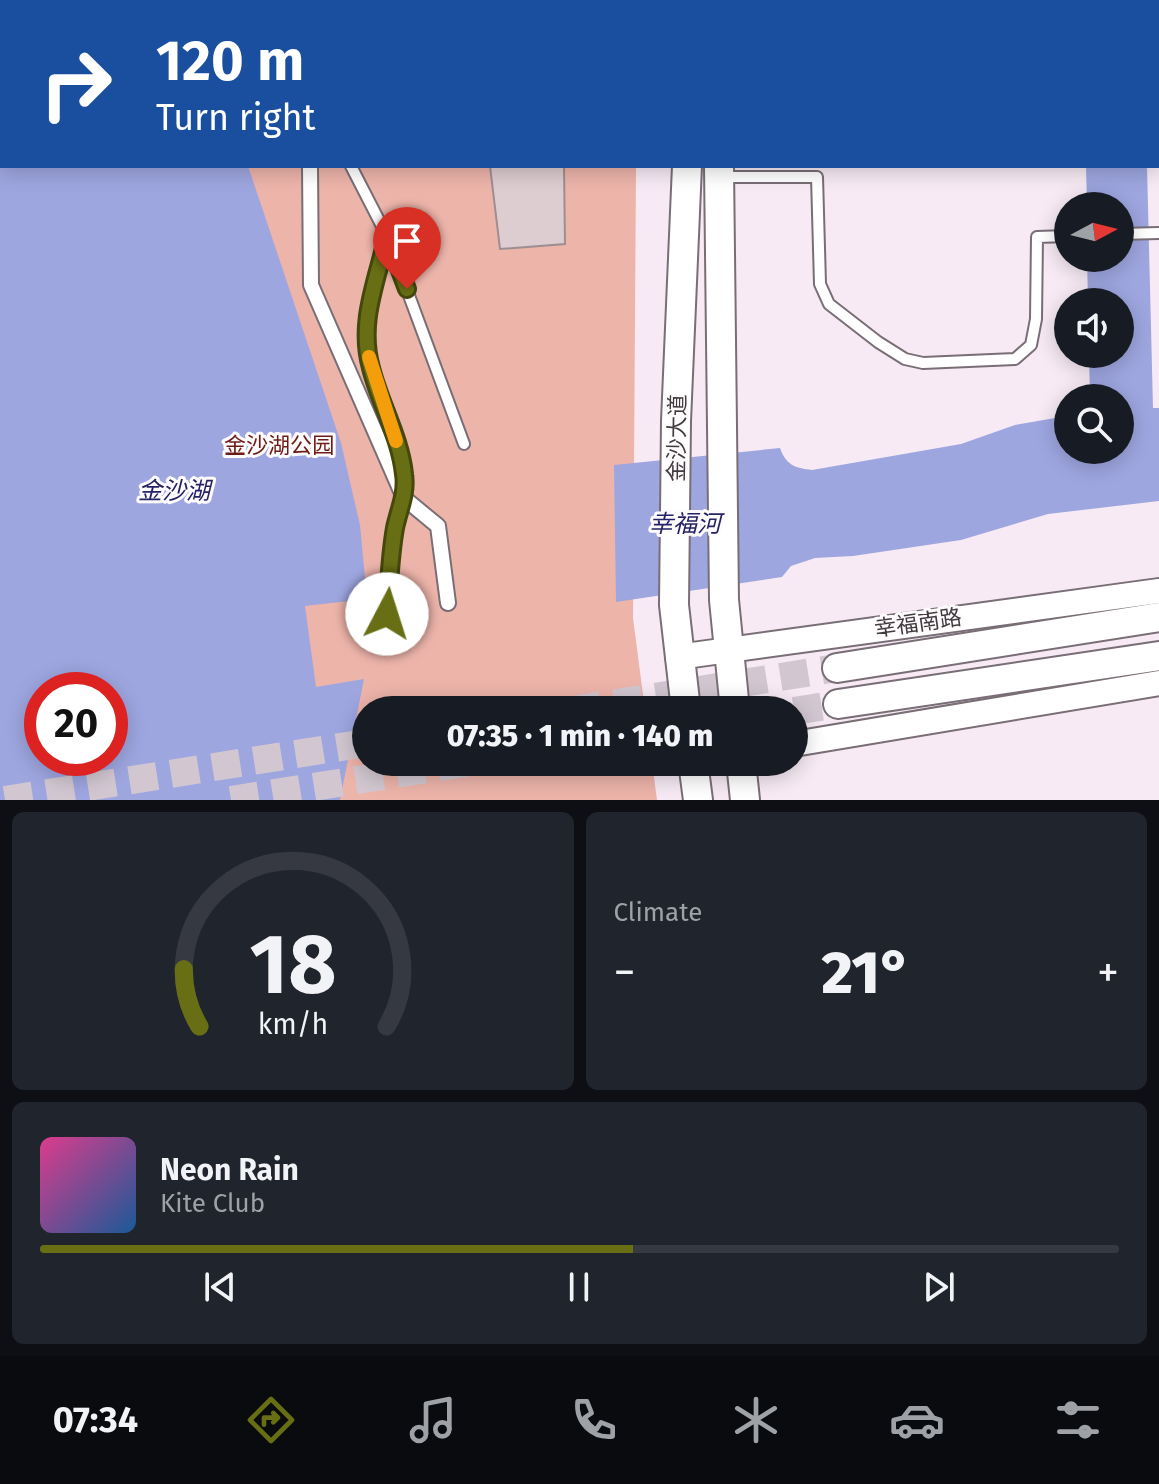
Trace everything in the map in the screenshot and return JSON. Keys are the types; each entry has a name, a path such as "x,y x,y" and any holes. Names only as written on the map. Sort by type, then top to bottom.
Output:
{"main road":[{"name":"金沙大道","path":"684,696 674,605 676,421 687,168"},
{"name":"金沙大道","path":"719,171 724,600 734,696"},
{"name":"幸福南路","path":"837,668 1159,617"},
{"path":"838,704 1159,656"},
{"path":"696,776 698,800"},
{"path":"742,776 745,800"}],"street":[{"path":"310,168 311,285 404,498 438,526 448,603"},
{"name":"幸福南路","path":"678,657 1159,591"},
{"path":"808,742 1159,683"}],"lane":[{"path":"352,168 387,236 464,444"},
{"path":"719,171 817,177 820,284 829,304 905,359 923,363 1015,359 1031,345 1036,319 1037,237 1054,236"},
{"path":"1134,234 1159,233"},
{"path":"387,236 379,273 369,298 366,335 370,368 403,465 404,498 395,527 387,614"}],"green space":[{"name":"金沙湖公园","path":"0,168 636,168 633,618 643,696 352,696 352,776 654,776 657,800 0,800"}],"water":[{"name":"金沙湖","path":"0,168 249,168 341,443 360,525 367,599 305,606 316,687 364,679 361,696 352,696 352,740 340,800 0,800"},
{"name":"幸福河","path":"1086,168 1147,168 1153,408 1159,408 1159,501 1048,514 961,540 853,556 815,558 791,566 782,577 616,602 614,465 780,448 792,465 812,470 961,444 1015,425 1054,418 1054,464 1134,464 1134,384 1090,384 1089,368 1134,368 1134,288 1088,288 1087,272 1134,272 1134,192 1087,192"}],"building":[{"path":"490,168 564,168 565,244 500,249"}],"tunnel":[{"path":"661,696 837,668"},
{"path":"808,709 838,704"},
{"path":"5,800 352,745"},
{"path":"231,800 383,776"}],"slow traffic":[{"path":"369,357 370,368 396,441"}],"route":[{"path":"387,614 395,527 404,498 405,475 386,409 370,368 366,335 369,298 379,273 387,236 407,289"}]}
